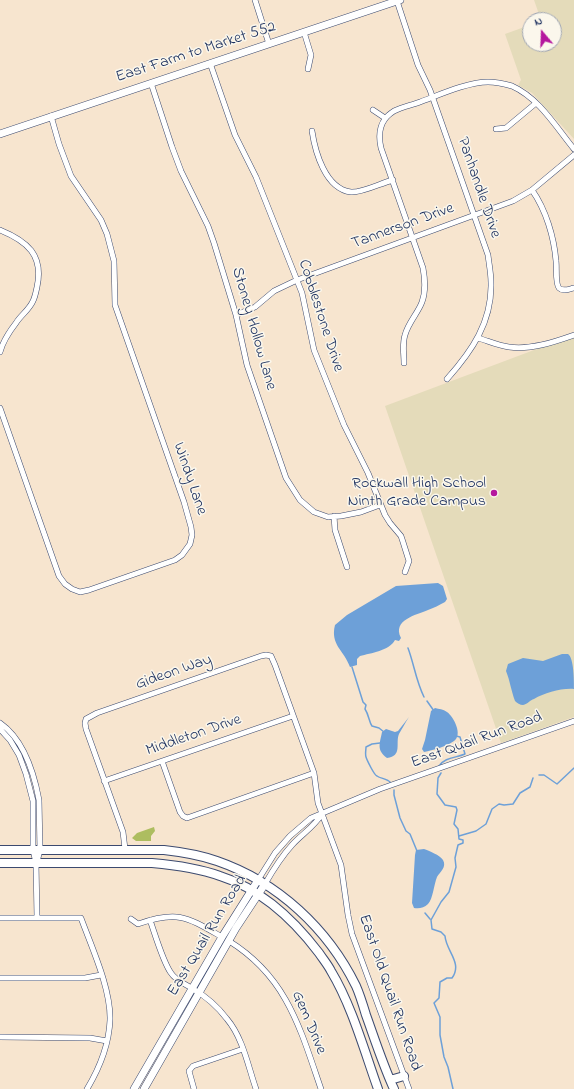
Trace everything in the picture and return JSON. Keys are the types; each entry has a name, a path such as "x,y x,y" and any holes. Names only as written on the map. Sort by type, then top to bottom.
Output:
{"main road":[{"path":"0,850 164,850 196,856 231,866 262,882 296,906 319,931 342,960 356,988 394,1089"},
{"path":"0,863 152,863 176,865 220,876 255,893 287,917 310,942 331,970 345,998 378,1089"},
{"path":"390,1080 404,1076"}],"street":[{"path":"255,0 269,44"},
{"name":"East Farm to Market 552","path":"0,134 399,1"},
{"name":"Panhandle Drive","path":"399,1 418,65 433,97 488,255 491,284 488,311 484,326 468,354 447,379"},
{"path":"304,32 311,54 308,68"},
{"name":"Cobblestone Drive","path":"210,63 235,135 256,177 302,293 314,350 344,425 368,473 385,515 401,536 409,561 405,572"},
{"path":"404,363 404,336 423,301 425,279 423,268 381,148 380,140 382,123 385,118 396,110 470,85 487,82 499,83 512,86 532,98 574,149"},
{"name":"Stoney Hollow Lane","path":"151,83 172,147 208,226 236,315 247,365 286,478 300,500 314,512 328,517 361,512 380,504"},
{"path":"496,129 506,128 536,103"},
{"path":"373,110 385,118"},
{"name":"Windy Lane","path":"0,408 53,561 59,576 65,584 76,591 80,592 89,590 175,560 187,550 192,539 191,527 116,305 112,249 101,220 71,176 51,116"},
{"path":"312,131 314,144 326,175 333,184 339,188 351,192 392,180"},
{"name":"Tannerson Drive","path":"236,315 255,307 274,291 297,280 513,201 532,190 574,155"},
{"path":"532,190 540,202 547,222 556,258 557,284 562,290 574,288"},
{"path":"0,230 15,236 28,246 37,261 40,270 39,280 33,301 27,311 16,322 3,342 0,352"},
{"path":"478,338 509,347 532,347 574,335"},
{"path":"334,516 335,530 347,567"},
{"name":"Gideon Way","path":"104,781 86,729 86,719 97,713 261,656 271,656"},
{"name":"East Old Quail Run Road","path":"271,656 274,660 314,773 317,798 341,865 352,934 409,1089"},
{"name":"Middleton Drive","path":"104,781 293,716"},
{"name":"East Quail Run Road","path":"262,882 275,853 290,836 311,818 380,789 574,721"},
{"path":"0,722 11,732 22,748 36,785 39,800 36,863 37,917"},
{"path":"0,730 10,740 19,755 26,774 33,801 37,850"},
{"path":"162,761 180,812 187,818 314,773"},
{"path":"104,781 123,832 125,849"},
{"name":"East Quail Run Road","path":"134,1089 196,990 229,941 262,882 292,845 316,823 322,813"},
{"name":"East Quail Run Road","path":"144,1089 222,937 255,893"},
{"path":"131,919 138,924 165,916 175,916 189,919 222,937"},
{"path":"0,918 82,918 108,999 110,1020 107,1041 102,1059 87,1089"},
{"path":"150,920 167,966 172,974 180,981 211,1001 228,1020 243,1049 256,1089"},
{"name":"Gem Drive","path":"229,941 250,955 262,967 284,995 299,1027 321,1089"},
{"path":"0,978 85,978 101,975"},
{"path":"0,1037 90,1038 107,1041"},
{"path":"194,1089 189,1071 196,1064 243,1049"}],"shaded area":[{"path":"534,0 574,0 574,139 532,93 518,85 521,80 505,34 522,28 522,52 562,52 562,12 538,12"},
{"name":"Rockwall High School Ninth Grade Campus","path":"574,335 574,717 501,743 385,406"}],"green space":[{"path":"154,827 155,831 151,836 151,841 136,841 132,838 137,833"}],"water":[{"path":"438,583 443,586 447,599 445,602 407,619 400,627 399,632 401,638 399,641 395,640 389,647 374,653 360,656 357,659 357,665 350,667 334,638 335,625 347,615 396,586"},
{"path":"562,654 568,654 570,656 573,670 574,689 564,689 548,693 523,705 515,701 506,671 508,664 523,658 543,661"},
{"path":"435,708 444,710 450,714 455,722 458,735 454,741 447,745 424,752 422,749 431,711"},
{"path":"409,717 399,734 397,752 392,757 387,758 380,749 382,732 386,729 395,732 398,731"},
{"path":"424,849 439,856 443,860 444,865 437,877 430,902 423,907 414,908 412,903 415,855 416,850"}],"waterway":[{"path":"408,648 424,697"},
{"path":"352,667 363,702 366,705 365,709 371,724 384,732"},
{"path":"427,701 434,711"},
{"path":"439,766 447,759 465,754 460,737 456,736"},
{"path":"380,743 372,744 366,747 366,757 376,775 388,780 391,783"},
{"path":"539,775 544,775 557,784 574,768"},
{"path":"441,773 438,778 437,794 445,805 456,807 457,810 454,824 458,829 459,839 463,840 463,843 458,845 455,858 456,867 449,892 441,902 431,920 432,929 441,932 445,936 456,967 452,978 447,978 440,982 439,998 434,1003 440,1017 440,1035 444,1057 453,1089"},
{"path":"459,836 476,831 486,824 492,809 499,804 513,804 520,793 530,787 533,778"},
{"path":"394,790 400,818 406,831 410,834 417,851"},
{"path":"425,913 430,919"}],"place":[{"name":"Rockwall High School Ninth Grade Campus","path":"494,493"}]}
